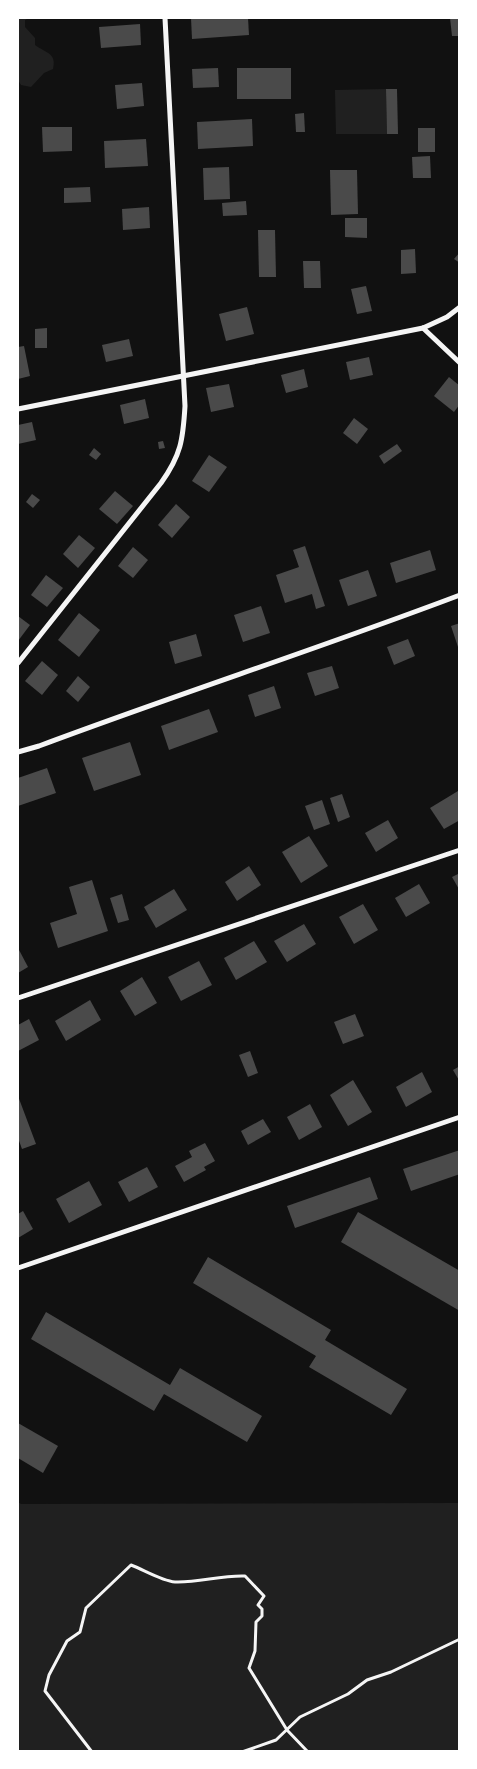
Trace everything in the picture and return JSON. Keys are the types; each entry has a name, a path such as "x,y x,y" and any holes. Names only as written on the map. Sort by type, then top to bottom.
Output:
{"street":[{"path":"18,663 175,464 183,439 184,406 164,18"},
{"path":"18,409 423,328 446,317 460,307"},
{"path":"423,328 460,363"},
{"path":"18,752 39,746 170,697 368,630 460,595"},
{"path":"18,998 460,850"},
{"path":"18,1268 460,1117"}],"path":[{"path":"92,1752 45,1690 49,1675 67,1641 80,1632 86,1608 131,1565 168,1581 176,1582 225,1576 245,1576 264,1596 258,1605 262,1609 262,1616 256,1622 255,1651 249,1668 287,1730 308,1752"},
{"path":"242,1752 276,1740 300,1718 348,1694 367,1680 391,1672 460,1638"}],"shaded area":[{"path":"18,18 29,18 25,20 25,27 35,38 35,45 52,56 54,64 53,69 44,73 31,87 21,85 18,80"},
{"path":"386,89 387,134 336,134 335,90"},
{"path":"18,1502 21,1504 459,1503 459,1751 18,1751"}],"building":[{"path":"191,18 248,18 249,35 192,39"},
{"path":"450,18 460,18 460,36 452,36"},
{"path":"140,24 141,45 101,48 99,27"},
{"path":"218,68 219,87 193,88 192,69"},
{"path":"237,68 291,68 291,99 237,99"},
{"path":"142,83 144,106 117,109 115,85"},
{"path":"386,89 397,89 398,134 387,134"},
{"path":"304,113 305,132 296,132 295,114"},
{"path":"252,119 253,146 198,149 197,122"},
{"path":"42,127 72,127 72,151 43,152"},
{"path":"418,128 435,128 435,152 418,152"},
{"path":"146,139 148,166 105,168 104,141"},
{"path":"430,156 431,178 413,178 412,157"},
{"path":"229,167 230,199 204,200 203,168"},
{"path":"330,170 357,170 358,214 331,215"},
{"path":"90,187 91,202 64,203 64,188"},
{"path":"246,201 247,215 223,216 222,203"},
{"path":"149,207 150,228 123,230 122,209"},
{"path":"345,218 367,218 367,238 345,237"},
{"path":"258,230 275,230 276,277 259,277"},
{"path":"415,249 416,273 401,274 401,250"},
{"path":"460,252 460,263 454,259"},
{"path":"303,261 320,261 321,288 304,288"},
{"path":"366,286 372,311 357,314 351,289"},
{"path":"247,307 254,334 226,341 219,314"},
{"path":"47,328 47,348 35,348 35,329"},
{"path":"129,339 133,356 106,362 102,345"},
{"path":"24,346 30,376 18,379 18,347"},
{"path":"369,357 373,375 350,380 346,362"},
{"path":"304,369 308,387 286,393 281,375"},
{"path":"449,377 460,386 460,404 454,412 434,396"},
{"path":"229,384 234,407 211,412 206,388"},
{"path":"145,399 149,418 124,424 120,405"},
{"path":"354,418 368,429 357,444 343,433"},
{"path":"32,422 36,440 18,444 18,425"},
{"path":"163,441 165,448 159,449 158,442"},
{"path":"397,444 402,451 384,464 379,456"},
{"path":"94,448 101,454 96,460 89,455"},
{"path":"209,455 227,467 209,492 192,481"},
{"path":"115,491 133,506 117,524 99,509"},
{"path":"32,494 40,500 33,508 26,502"},
{"path":"176,504 190,517 172,538 158,525"},
{"path":"79,535 95,548 78,568 63,554"},
{"path":"305,546 325,606 316,609 312,594 285,603 276,575 299,567 293,550"},
{"path":"133,547 148,560 133,578 118,566"},
{"path":"430,550 436,570 396,583 390,563"},
{"path":"368,570 377,596 348,606 339,580"},
{"path":"46,575 63,588 47,607 31,595"},
{"path":"261,606 270,633 243,642 234,615"},
{"path":"79,613 100,630 79,657 58,640"},
{"path":"18,616 30,625 18,641"},
{"path":"460,623 460,650 459,650 451,626"},
{"path":"196,634 202,656 175,664 169,642"},
{"path":"408,639 415,656 394,665 387,647"},
{"path":"42,661 58,675 42,695 25,681"},
{"path":"332,666 339,688 315,696 307,673"},
{"path":"78,676 90,687 78,702 66,691"},
{"path":"274,686 281,708 255,717 248,695"},
{"path":"209,709 218,732 169,750 161,726"},
{"path":"130,742 141,775 94,791 82,758"},
{"path":"47,768 56,793 18,806 18,778"},
{"path":"458,791 460,820 444,829 430,808"},
{"path":"342,794 350,817 338,822 330,798"},
{"path":"322,800 330,824 314,830 305,806"},
{"path":"388,820 398,838 376,852 365,833"},
{"path":"309,836 328,866 301,883 282,852"},
{"path":"249,866 261,885 237,901 225,882"},
{"path":"460,873 460,891 452,877"},
{"path":"92,880 108,931 58,948 50,923 77,914 69,887"},
{"path":"419,884 430,903 406,917 395,898"},
{"path":"174,889 187,910 156,928 144,907"},
{"path":"122,894 129,920 118,923 110,898"},
{"path":"363,904 378,930 354,944 339,917"},
{"path":"304,924 316,944 287,962 274,941"},
{"path":"254,941 267,962 236,980 224,958"},
{"path":"18,948 28,967 18,973"},
{"path":"199,961 212,985 181,1001 168,977"},
{"path":"142,977 157,1003 135,1016 120,991"},
{"path":"90,1000 101,1020 66,1041 55,1021"},
{"path":"355,1014 364,1036 343,1044 334,1022"},
{"path":"29,1019 39,1040 18,1051 18,1025"},
{"path":"250,1051 258,1073 248,1077 239,1055"},
{"path":"460,1066 460,1082 453,1070"},
{"path":"422,1072 432,1092 406,1107 396,1087"},
{"path":"353,1080 372,1112 348,1126 330,1095"},
{"path":"18,1096 36,1144 22,1149 18,1138"},
{"path":"310,1104 322,1127 299,1140 287,1117"},
{"path":"263,1119 271,1132 248,1145 241,1131"},
{"path":"205,1143 215,1161 204,1167 206,1170 184,1182 175,1166 192,1157 189,1151"},
{"path":"460,1150 460,1174 411,1191 403,1169"},
{"path":"147,1167 158,1187 129,1202 118,1182"},
{"path":"370,1177 378,1199 295,1228 287,1206"},
{"path":"89,1181 102,1205 69,1223 56,1199"},
{"path":"23,1211 33,1229 18,1238 18,1214"},
{"path":"358,1212 460,1271 460,1311 341,1242"},
{"path":"208,1257 331,1330 325,1340 407,1389 391,1415 309,1367 316,1356 193,1283"},
{"path":"46,1312 170,1385 180,1368 262,1416 247,1442 164,1394 154,1411 31,1339"},
{"path":"18,1423 58,1446 43,1473 18,1458"}]}
